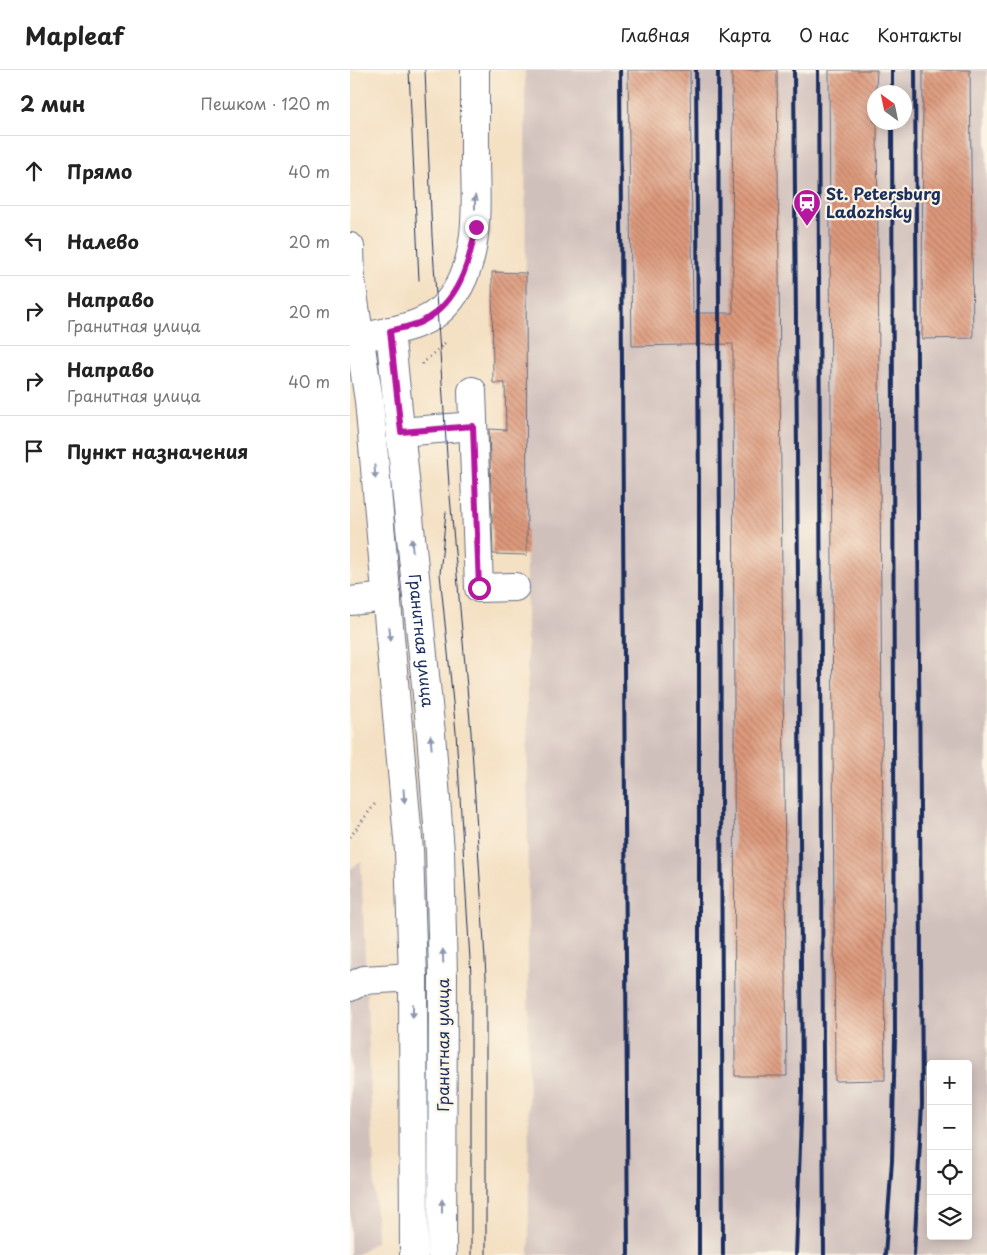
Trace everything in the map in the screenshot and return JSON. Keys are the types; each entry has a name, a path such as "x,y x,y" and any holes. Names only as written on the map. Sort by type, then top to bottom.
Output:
{"street":[{"path":"355,339 422,322 437,312 451,298 462,278 470,255 476,227 475,70"},
{"name":"Гранитная улица","path":"350,247 355,339 368,401 408,841 413,977 414,1255"},
{"name":"Гранитная улица","path":"390,331 431,734 440,851 444,976 442,1255"},
{"path":"472,391 479,588 515,587"},
{"path":"401,432 473,426"},
{"path":"350,600 387,597"},
{"path":"350,987 364,980 413,977"}],"path":[{"path":"350,837 382,794"}],"shaded area":[{"path":"525,70 987,70 987,1255 529,1255"},
{"path":"361,862 377,1241 356,1255 350,1255 350,869"}],"building":[{"path":"628,70 690,70 693,313 733,313 732,70 777,70 787,1076 735,1076 733,344 632,346"},
{"path":"829,70 877,70 876,85 867,85 867,130 877,130 885,1080 835,1081"},
{"path":"923,70 970,70 973,338 922,339"},
{"path":"492,272 526,273 527,555 493,554 489,429 506,430 505,383 493,383"}],"tram line":[{"path":"409,70 419,280"},
{"path":"425,70 432,236 449,485 471,732 486,976 486,1255"},
{"path":"446,512 440,574 456,732 471,976 471,1255"}],"railway":[{"path":"620,70 628,1255"},
{"path":"696,70 699,489 699,1255"},
{"path":"718,70 723,1255"},
{"path":"794,70 802,1092 796,1255"},
{"path":"818,70 824,1255"},
{"path":"892,70 892,85"},
{"path":"914,1255 922,1104 915,70"},
{"path":"885,1255 892,1161 895,1038 892,130"}],"place":[{"name":"St. Petersburg Ladozhsky","path":"807,227"}],"route":[{"path":"476,227 470,255 462,278 451,298 437,312 422,322 390,331 401,432 473,426 479,588"}]}
